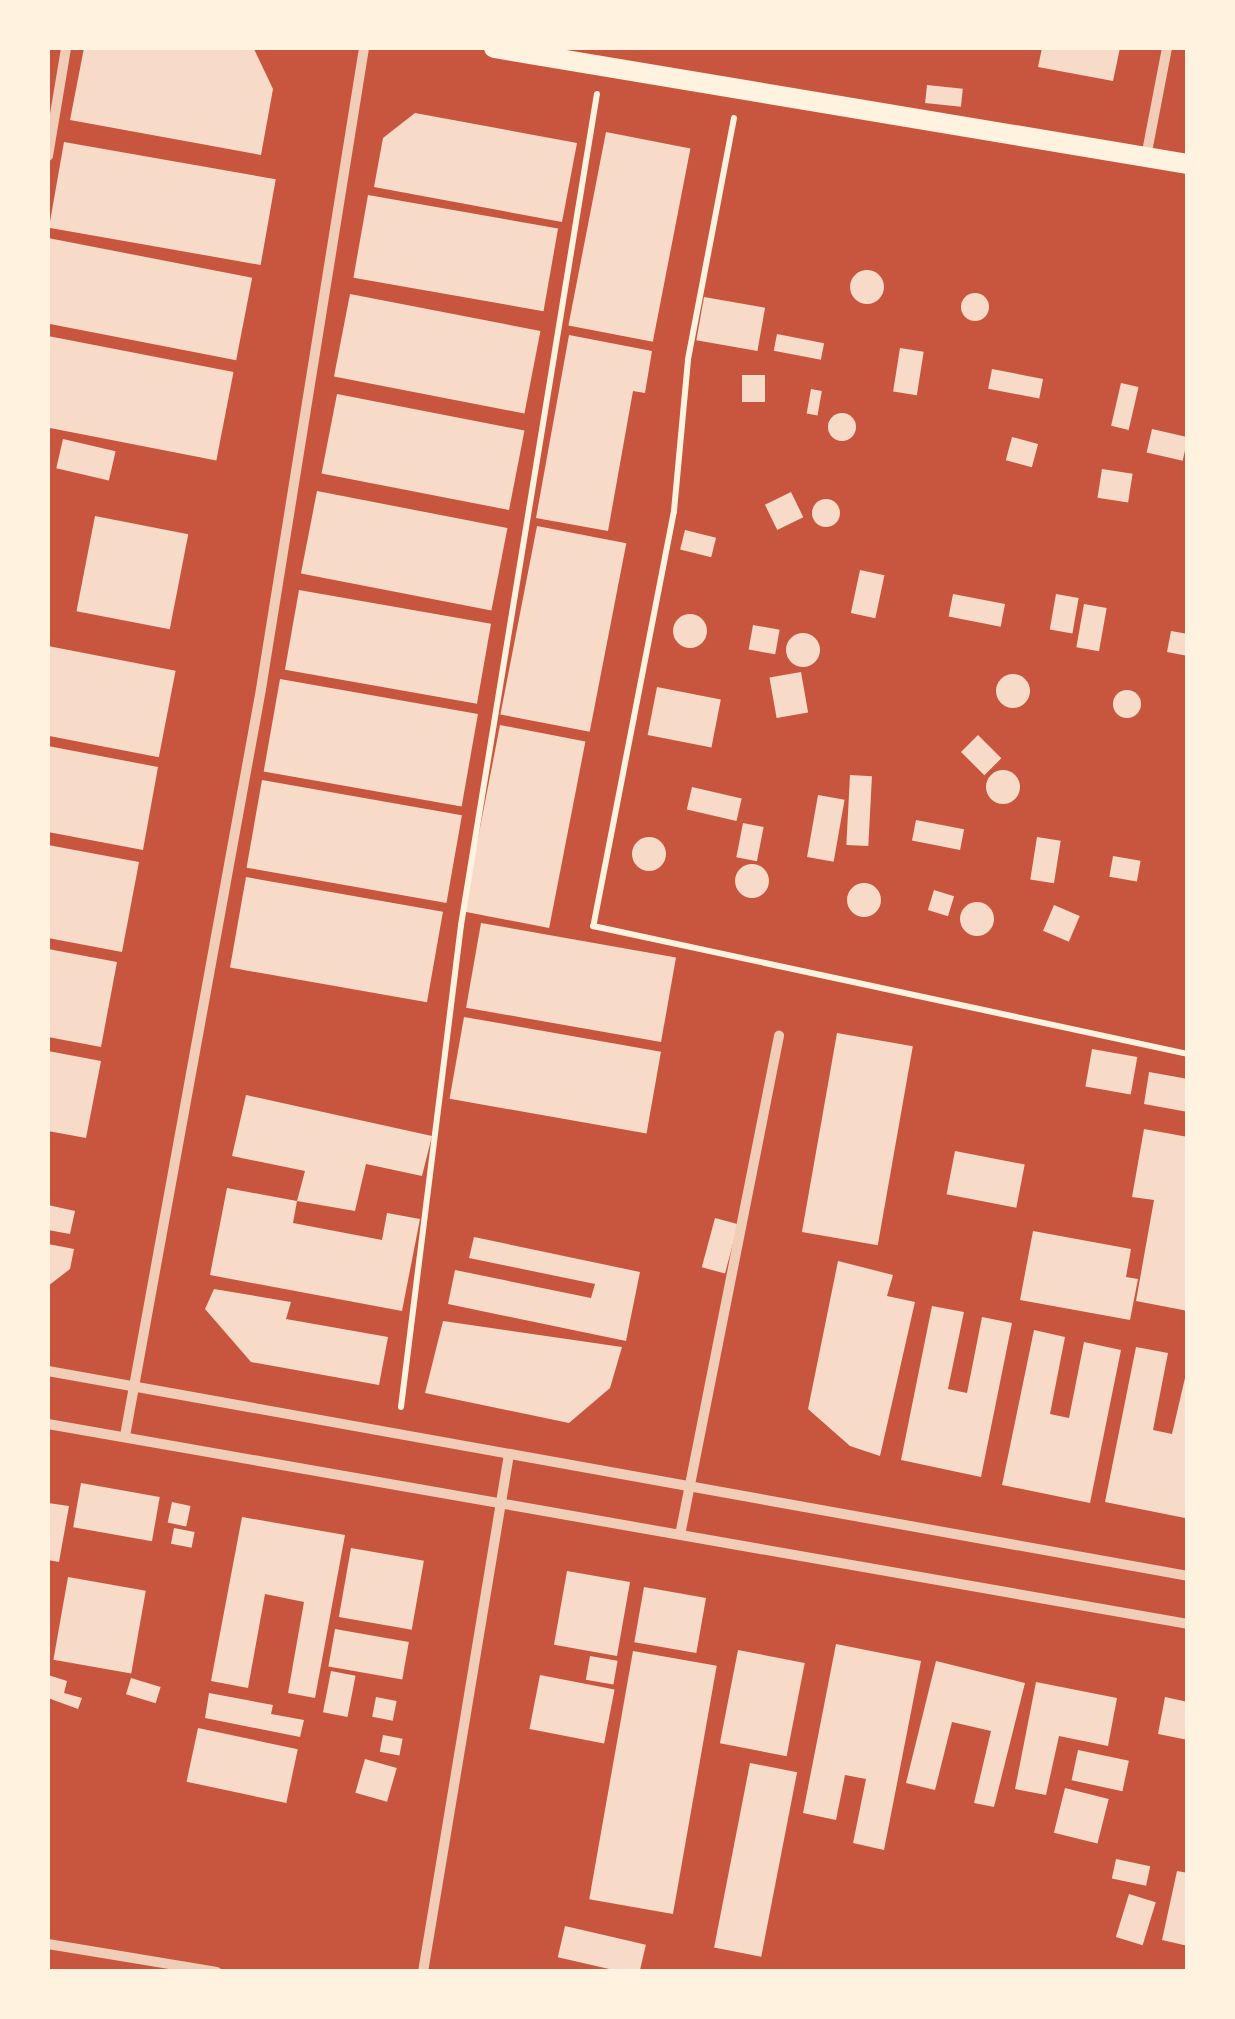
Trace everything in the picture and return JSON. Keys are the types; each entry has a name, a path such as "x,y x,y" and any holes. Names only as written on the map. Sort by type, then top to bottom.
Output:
{"main road":[{"path":"494,48 738,92 1188,164"}],"street":[{"path":"48,156 66,48"},
{"path":"124,1436 261,689 364,48"},
{"path":"1146,156 1167,48"},
{"path":"681,1530 778,1036"},
{"path":"48,1371 1188,1576"},
{"path":"48,1424 681,1530 1188,1624"},
{"path":"423,1972 509,1454"},
{"path":"48,1944 217,1972"}],"path":[{"path":"398,1432 461,926 601,68"},
{"path":"738,92 688,360 674,512 593,926 1188,1054"}],"building":[{"path":"84,48 254,49 273,89 261,155 70,120"},
{"path":"1042,48 1120,48 1113,81 1038,67"},
{"path":"927,85 963,89 961,107 925,103"},
{"path":"415,113 577,143 562,222 374,187 383,138"},
{"path":"606,132 690,148 653,342 568,325"},
{"path":"64,142 276,179 261,265 49,228"},
{"path":"368,195 558,229 543,311 353,278"},
{"path":"48,238 252,278 236,360 48,324"},
{"path":"867,270 879,275 884,287 879,299 867,304 855,299 850,287 855,275"},
{"path":"975,293 985,297 989,307 985,317 975,321 965,317 961,307 965,297"},
{"path":"350,294 540,331 524,413 334,376"},
{"path":"704,297 765,308 757,351 696,340"},
{"path":"777,334 824,343 821,360 774,351"},
{"path":"569,335 652,351 645,393 633,391 608,531 536,518"},
{"path":"48,336 234,372 216,460 48,428"},
{"path":"900,348 924,352 917,395 893,391"},
{"path":"992,369 1043,379 1039,399 988,389"},
{"path":"742,375 765,375 765,402 742,402"},
{"path":"1121,383 1139,387 1129,430 1111,426"},
{"path":"811,389 822,391 817,416 807,414"},
{"path":"337,394 524,430 509,510 322,474"},
{"path":"842,413 852,417 856,427 852,437 842,441 832,437 828,427 832,417"},
{"path":"1152,429 1188,437 1183,461 1147,452"},
{"path":"1012,437 1038,444 1032,467 1006,460"},
{"path":"63,439 116,451 109,480 56,468"},
{"path":"1102,469 1133,474 1128,502 1097,498"},
{"path":"317,491 507,528 491,610 301,573"},
{"path":"791,492 803,517 777,530 765,505"},
{"path":"826,499 836,503 840,513 836,523 826,527 816,523 812,513 816,503"},
{"path":"95,516 188,534 170,629 76,611"},
{"path":"537,526 626,543 590,732 500,714"},
{"path":"685,530 716,538 711,557 680,549"},
{"path":"860,570 884,575 875,618 851,613"},
{"path":"299,590 491,624 477,704 285,670"},
{"path":"953,594 1005,604 1001,627 949,617"},
{"path":"1056,594 1079,598 1072,633 1050,629"},
{"path":"1084,604 1107,608 1099,651 1076,647"},
{"path":"690,614 702,619 707,631 702,643 690,648 678,643 673,631 678,619"},
{"path":"753,625 780,630 775,654 749,650"},
{"path":"1171,631 1188,634 1188,656 1167,652"},
{"path":"803,633 815,638 820,650 815,662 803,667 791,662 786,650 791,638"},
{"path":"48,646 176,671 159,757 48,736"},
{"path":"801,672 808,712 777,718 769,678"},
{"path":"1013,674 1025,679 1030,691 1025,703 1013,708 1001,703 996,691 1001,679"},
{"path":"280,679 478,714 462,806 264,772"},
{"path":"657,687 721,699 711,748 648,735"},
{"path":"1127,690 1137,694 1141,704 1137,714 1127,718 1117,714 1113,704 1117,694"},
{"path":"500,725 585,742 549,928 464,912"},
{"path":"978,735 1001,758 984,775 961,752"},
{"path":"48,746 158,767 143,850 48,832"},
{"path":"1003,770 1015,775 1020,787 1015,799 1003,804 991,799 986,787 991,775"},
{"path":"850,775 872,776 868,846 846,845"},
{"path":"262,780 462,815 446,903 247,868"},
{"path":"692,787 742,798 737,821 687,809"},
{"path":"818,795 845,800 834,862 807,857"},
{"path":"916,820 964,829 960,850 912,841"},
{"path":"743,823 764,827 757,861 736,857"},
{"path":"649,837 661,842 666,854 661,866 649,871 637,866 632,854 637,842"},
{"path":"1037,837 1061,841 1054,883 1030,879"},
{"path":"48,845 139,862 122,952 48,938"},
{"path":"1113,856 1141,861 1137,882 1109,877"},
{"path":"752,864 764,869 769,881 764,893 752,898 740,893 735,881 740,869"},
{"path":"246,877 443,912 427,1002 230,968"},
{"path":"864,883 876,888 881,900 876,912 864,917 852,912 847,900 852,888"},
{"path":"934,890 954,896 948,916 928,910"},
{"path":"977,902 989,907 994,919 989,931 977,936 965,931 960,919 965,907"},
{"path":"1054,905 1080,916 1069,942 1043,931"},
{"path":"481,923 676,957 661,1042 466,1008"},
{"path":"48,949 117,962 101,1047 48,1037"},
{"path":"464,1017 661,1052 647,1133 450,1099"},
{"path":"837,1033 913,1046 878,1245 802,1232"},
{"path":"1092,1049 1137,1057 1131,1094 1085,1086"},
{"path":"48,1051 101,1061 86,1138 48,1131"},
{"path":"1149,1072 1188,1079 1188,1112 1144,1104"},
{"path":"246,1095 432,1136 422,1176 366,1164 355,1211 297,1201 305,1171 232,1156"},
{"path":"1144,1129 1188,1137 1188,1311 1136,1301 1154,1200 1132,1197"},
{"path":"955,1151 1025,1165 1016,1208 947,1194"},
{"path":"227,1188 297,1201 293,1223 382,1240 387,1213 420,1219 402,1311 210,1275"},
{"path":"48,1205 75,1211 70,1234 48,1230"},
{"path":"715,1218 738,1224 725,1273 702,1267"},
{"path":"1033,1231 1131,1249 1126,1277 1138,1279 1130,1320 1020,1300"},
{"path":"474,1237 640,1272 626,1341 448,1304 455,1270 591,1298 595,1284 469,1258"},
{"path":"48,1244 74,1249 70,1269 48,1286"},
{"path":"838,1261 893,1275 887,1296 915,1302 880,1456 850,1446 808,1409"},
{"path":"214,1289 291,1302 286,1319 388,1337 379,1385 251,1362 205,1309"},
{"path":"932,1306 964,1312 948,1389 967,1393 982,1317 1012,1323 981,1477 901,1460"},
{"path":"443,1321 622,1347 610,1388 569,1423 425,1393"},
{"path":"1034,1330 1065,1337 1050,1414 1069,1418 1084,1342 1121,1350 1090,1503 1002,1485"},
{"path":"1136,1347 1168,1353 1153,1430 1172,1434 1188,1365 1185,1518 1105,1502"},
{"path":"81,1483 160,1497 152,1541 73,1527"},
{"path":"172,1502 191,1506 186,1526 168,1523"},
{"path":"48,1503 69,1506 59,1562 48,1560"},
{"path":"242,1517 345,1535 315,1698 288,1693 304,1602 265,1594 248,1688 211,1681"},
{"path":"174,1528 195,1532 192,1548 171,1544"},
{"path":"351,1548 424,1561 412,1630 339,1617"},
{"path":"567,1571 630,1582 617,1656 554,1645"},
{"path":"68,1577 146,1591 131,1673 53,1660"},
{"path":"644,1587 706,1598 696,1653 634,1642"},
{"path":"335,1629 409,1642 402,1679 328,1666"},
{"path":"836,1644 921,1661 884,1850 853,1843 866,1779 845,1775 836,1820 803,1813"},
{"path":"738,1650 805,1663 787,1756 720,1743"},
{"path":"633,1651 717,1666 673,1914 589,1899"},
{"path":"590,1656 618,1661 613,1684 586,1680"},
{"path":"936,1661 1025,1683 994,1807 974,1803 991,1731 952,1722 935,1790 906,1783"},
{"path":"331,1671 356,1676 348,1717 323,1712"},
{"path":"48,1675 67,1681 64,1693 82,1698 78,1709 48,1698"},
{"path":"540,1675 615,1690 604,1743 530,1729"},
{"path":"131,1678 161,1687 156,1703 126,1694"},
{"path":"1036,1682 1117,1698 1108,1746 1059,1736 1046,1795 1015,1789"},
{"path":"209,1693 273,1705 271,1714 304,1720 300,1737 205,1718"},
{"path":"376,1697 397,1701 393,1721 372,1717"},
{"path":"1165,1697 1188,1702 1188,1740 1158,1734"},
{"path":"198,1728 298,1749 286,1803 187,1782"},
{"path":"383,1735 403,1739 399,1756 380,1752"},
{"path":"1078,1750 1129,1761 1122,1791 1072,1780"},
{"path":"365,1759 397,1768 387,1802 355,1793"},
{"path":"750,1763 797,1772 761,1957 714,1948"},
{"path":"1065,1788 1109,1799 1098,1844 1054,1833"},
{"path":"1116,1859 1150,1866 1146,1886 1112,1879"},
{"path":"1177,1871 1188,1873 1188,1946 1162,1940"},
{"path":"1129,1894 1156,1902 1143,1945 1116,1937"},
{"path":"565,1926 646,1945 640,1972 622,1972 558,1957"}]}
